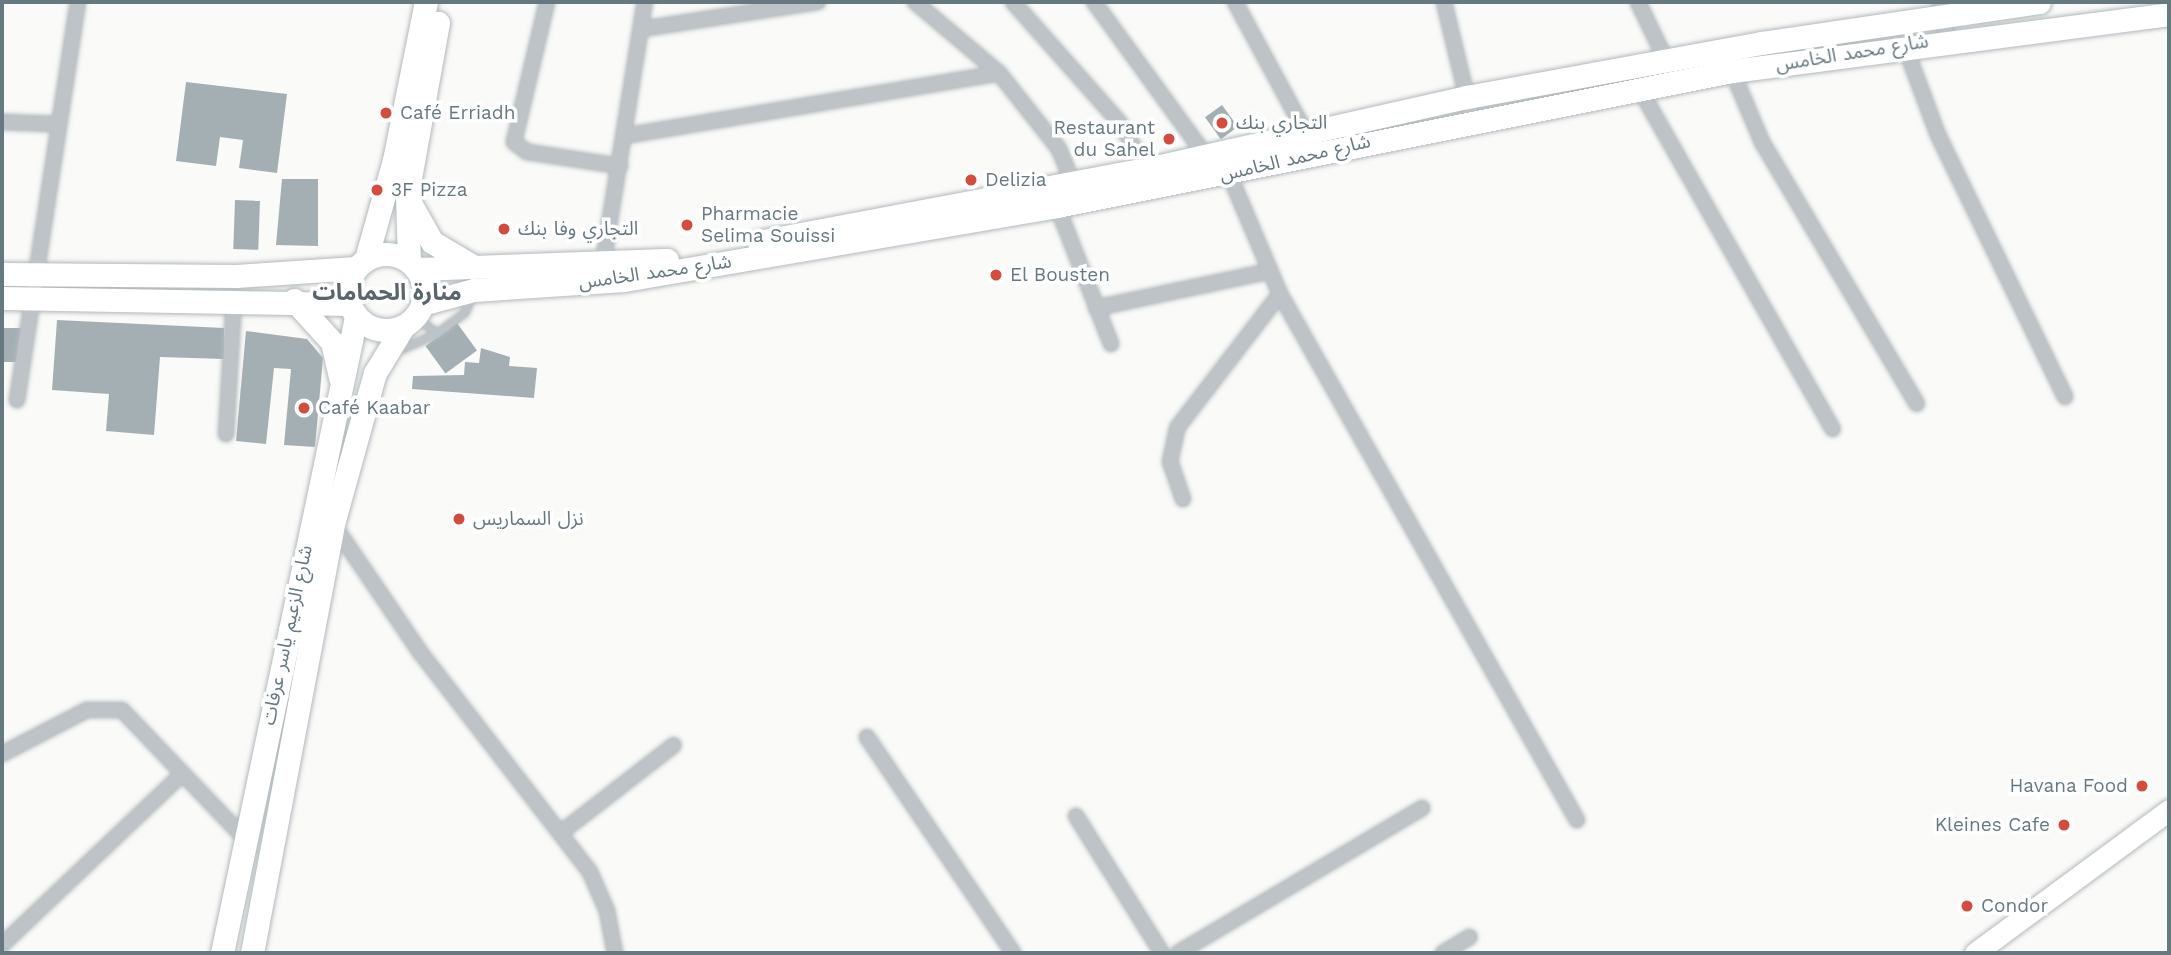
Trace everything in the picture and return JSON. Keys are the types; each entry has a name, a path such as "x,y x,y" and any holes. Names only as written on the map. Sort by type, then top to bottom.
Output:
{"main road":[{"path":"353,311 361,264 392,170 426,2"},
{"path":"2,298 294,300 353,311 378,330 413,316 413,265 407,195 442,2"},
{"name":"شارع محمد الخامس","path":"413,265 476,279 624,280 1228,174 1469,108 1671,71 1941,7 2039,2"},
{"name":"شارع محمد الخامس","path":"413,316 476,279 603,263 660,261 1147,169 1305,130 1639,88 1671,71 1732,71 1904,44 2169,14"},
{"path":"407,195 432,242 476,279"},
{"path":"2,274 236,276 361,264 388,254 413,265"},
{"path":"294,300 332,342 340,398"},
{"name":"شارع الزعيم ياسر عرفات","path":"222,953 248,842 268,719 340,398 353,311"},
{"name":"شارع الزعيم ياسر عرفات","path":"251,953 333,524 383,353 413,316"},
{"path":"1975,953 2169,810"}],"street":[{"path":"17,400 34,299 55,124 78,2"},
{"path":"547,2 514,142 527,152 621,166"},
{"path":"603,263 646,2"},
{"path":"641,29 818,2"},
{"path":"915,2 999,73 1039,119 1073,184"},
{"path":"1013,2 1104,103 1147,169"},
{"path":"1094,2 1205,155"},
{"path":"1235,2 1316,152"},
{"path":"1444,2 1469,108"},
{"path":"1638,2 1671,71"},
{"path":"1941,7 1947,39"},
{"path":"1904,44 1938,135 2065,397"},
{"path":"1732,71 1762,142 1917,404"},
{"path":"624,136 999,73"},
{"path":"1639,88 1833,429"},
{"path":"2,122 55,124"},
{"path":"1228,174 1280,294 1577,820"},
{"path":"1057,206 1111,344"},
{"path":"1096,308 1270,271"},
{"path":"1183,499 1170,462 1177,428 1280,294"},
{"path":"226,434 234,298"},
{"path":"333,524 455,699 563,831 601,892 614,953"},
{"path":"2,754 87,710 112,707 144,733 179,776 248,842"},
{"path":"867,737 1013,953"},
{"path":"563,831 674,745"},
{"path":"2,945 179,776"},
{"path":"1178,953 1422,808"},
{"path":"1076,816 1162,953"},
{"path":"1443,953 1471,937"}],"lane":[{"path":"383,353 415,348 464,313 476,279"},
{"path":"413,316 437,333"}],"building":[{"path":"186,82 287,94 277,173 239,168 243,140 220,137 216,166 176,161"},
{"name":"التجاري بنك","path":"1222,105 1238,127 1221,139 1205,117"},
{"path":"282,179 318,179 318,246 276,245"},
{"path":"235,200 260,201 258,250 233,249"},
{"path":"57,320 224,328 224,359 160,357 154,435 106,431 109,394 52,390"},
{"path":"457,323 477,351 445,373 425,346"},
{"path":"2,328 23,328 23,362 2,362"},
{"path":"246,331 307,339 323,358 315,447 284,445 291,369 274,368 266,444 236,441"},
{"path":"481,348 510,357 509,366 537,368 534,398 412,389 413,376 464,375 465,362 479,363"}],"place":[{"name":"Café Erriadh","path":"386,113"},
{"name":"التجاري بنك","path":"1222,123"},
{"name":"Restaurant du Sahel","path":"1169,139"},
{"name":"Delizia","path":"971,180"},
{"name":"3F Pizza","path":"377,190"},
{"name":"Pharmacie Selima Souissi","path":"687,225"},
{"name":"التجاري وفا بنك","path":"504,229"},
{"name":"El Bousten","path":"996,275"},
{"name":"Café Kaabar","path":"304,408"},
{"name":"نزل السماريس","path":"459,519"},
{"name":"Havana Food","path":"2142,786"},
{"name":"Kleines Cafe","path":"2064,825"},
{"name":"Condor","path":"1967,906"}],"district":[{"name":"منارة الحمامات","path":"387,293"}]}
